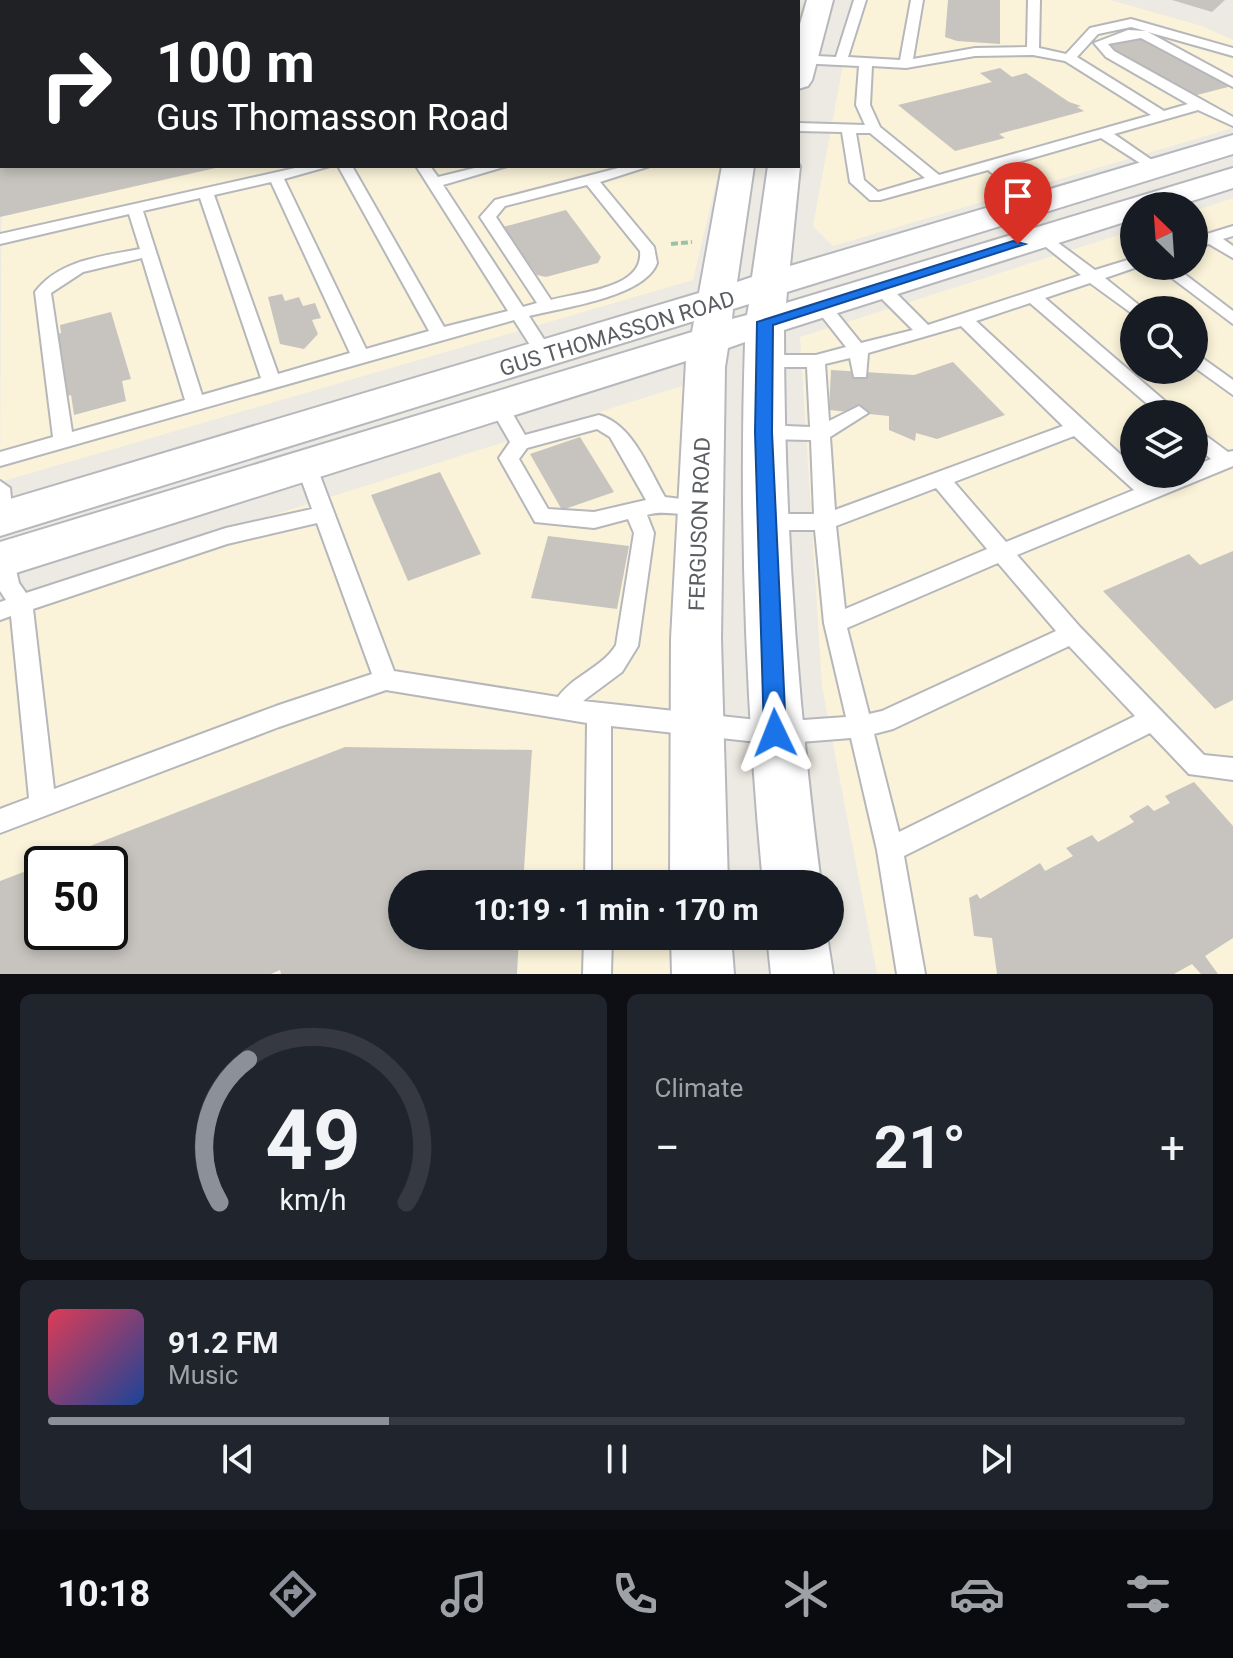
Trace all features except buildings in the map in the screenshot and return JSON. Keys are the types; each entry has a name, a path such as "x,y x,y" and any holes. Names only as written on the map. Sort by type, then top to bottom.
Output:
{"main road":[{"path":"800,66 820,0"},
{"name":"GUS THOMASSON ROAD","path":"2,529 545,355 712,321 766,323 880,287 1154,168 1233,144"},
{"name":"FERGUSON ROAD","path":"699,870 697,725 679,505 738,168"},
{"path":"784,168 766,323 763,432 775,733 790,870"},
{"path":"1187,192 1233,178"},
{"name":"GUS THOMASSON ROAD","path":"766,323 1039,220 1120,210"},
{"name":"GUS THOMASSON ROAD","path":"2,529 306,465 497,404 712,321"},
{"path":"702,950 703,974"},
{"path":"799,950 802,974"}],"lane":[{"path":"840,63 860,0"},
{"path":"906,64 917,0"},
{"path":"1033,51 1034,0"},
{"path":"1069,58 1094,31 1131,23 1233,52"},
{"path":"1233,73 1143,34 1104,40 1100,47 1233,122"},
{"path":"800,66 906,64 975,52 1033,51 1069,58 1163,116"},
{"path":"866,64 863,105 874,129 936,180"},
{"path":"1209,65 1233,83"},
{"path":"1140,102 1150,77"},
{"path":"849,130 857,182 875,197 1163,116 1233,102"},
{"path":"800,127 874,129"},
{"path":"1104,133 1154,168"},
{"path":"991,165 1092,276 1120,299"},
{"path":"0,239 314,168"},
{"path":"346,168 439,334"},
{"path":"424,168 545,355"},
{"path":"433,183 492,168"},
{"path":"548,307 488,217 491,210 500,203 635,168"},
{"path":"276,177 360,356"},
{"path":"0,459 63,438 624,286 645,275 650,262 648,250 590,179"},
{"path":"206,193 271,381"},
{"path":"135,209 195,402"},
{"path":"1208,239 1233,231"},
{"path":"1211,238 1233,253"},
{"path":"63,438 43,292 52,280 71,270 149,252"},
{"path":"766,323 816,361 925,332 1120,267"},
{"path":"1182,280 1233,319"},
{"path":"880,287 925,332"},
{"path":"1032,296 1155,400"},
{"path":"821,305 859,352 860,373"},
{"path":"964,319 1077,428 1149,492"},
{"path":"816,361 825,522 835,623 890,850 911,974"},
{"path":"1208,369 1233,389"},
{"path":"497,404 520,443"},
{"path":"763,432 820,434 859,413"},
{"path":"599,422 617,432 679,505 635,510 594,520 542,516 509,458 520,443 599,422"},
{"path":"768,522 825,522 1077,428"},
{"path":"1208,444 1229,459"},
{"path":"1208,468 1229,459"},
{"path":"306,465 386,680"},
{"path":"940,479 1072,634 1198,766 1233,769"},
{"path":"835,623 1159,488"},
{"path":"564,708 575,689 621,661 627,646 644,533 635,510"},
{"path":"11,607 226,536 324,514"},
{"path":"2,529 11,607 43,806"},
{"path":"0,821 276,717 386,680 599,714 775,733 858,727 885,721 1072,634"},
{"path":"598,870 599,714"},
{"path":"890,850 1154,719"},
{"path":"597,974 598,950"}],"shaded area":[{"path":"855,0 1110,0 1202,26 1233,40 1233,128 833,246 813,226"},
{"path":"2,168 720,168 693,280 0,482"},
{"path":"1233,198 1233,974 877,974 822,686 800,337 1120,234 1120,280 1208,280 1208,206"},
{"path":"685,385 676,870 388,870 388,950 676,950 675,974 0,974 0,601"}],"route":[{"path":"775,733 763,432 765,322 1018,244"}]}
